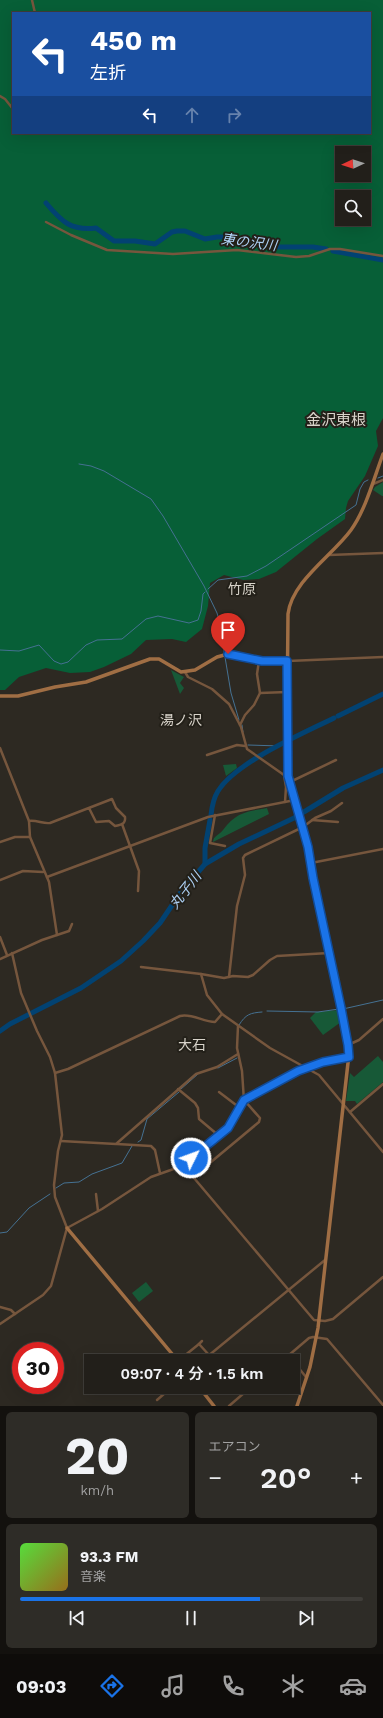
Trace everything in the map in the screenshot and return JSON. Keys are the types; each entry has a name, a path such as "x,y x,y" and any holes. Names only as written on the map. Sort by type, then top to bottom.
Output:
{"street":[{"path":"32,0 35,12"},
{"path":"0,96 5,99 12,108"},
{"path":"46,222 71,235 107,250 174,254 238,250 296,257 309,256 330,250 340,249 383,256"},
{"path":"297,1406 307,1377 319,1321 349,1057 348,1045 303,827 288,776 288,614 291,599 301,584 351,530 358,517 383,454"},
{"path":"371,485 383,480"},
{"path":"329,555 383,553"},
{"path":"0,696 18,696 55,687 86,682 150,659 159,659 176,670 185,672 195,670 222,655 233,654 259,661 383,657"},
{"path":"240,725 244,715 254,705 260,693 257,674 259,661"},
{"path":"185,672 188,677 220,695 229,704 240,725 245,746 260,759 284,775 288,776"},
{"path":"260,693 287,692"},
{"path":"207,755 237,745 245,746"},
{"path":"0,748 21,804 29,820 30,837 51,889 56,935"},
{"path":"290,782 336,760"},
{"path":"284,775 286,787 285,802"},
{"path":"29,820 46,824 112,799 116,808 125,817 125,821 122,824 115,826 108,821 96,822 89,808"},
{"path":"47,877 215,815 285,802 295,802"},
{"path":"230,977 237,906 245,875 243,858 245,855 270,842 303,827 318,816 331,811 342,803"},
{"path":"215,815 210,844 225,846"},
{"path":"312,820 338,822"},
{"path":"122,824 139,871 138,891"},
{"path":"0,842 15,837 30,837"},
{"path":"311,864 383,849"},
{"path":"0,880 23,871 44,872"},
{"path":"0,959 56,935 70,931 72,924"},
{"path":"0,937 7,956"},
{"path":"12,953 25,1004 50,1057 55,1073 61,1115 61,1140 58,1151 54,1185 55,1197 66,1228 172,1354"},
{"path":"140,968 201,974 219,978 244,977 253,975 270,960 277,956 329,953"},
{"path":"201,974 207,995 222,1014 270,1048 319,1075 383,1152"},
{"path":"55,1073 180,1016 187,1015 210,1022 215,1022 222,1014"},
{"path":"348,1045 358,1040 383,1019"},
{"path":"0,1324 43,1295 51,1286 66,1228 98,1211 152,1177 182,1166 228,1128 244,1100 242,1070 238,1054 238,1026"},
{"path":"116,1144 196,1074 217,1066 238,1054"},
{"path":"244,1100 271,1084 306,1068 323,1062 349,1057"},
{"path":"350,1112 383,1084"},
{"path":"178,1089 198,1107 199,1119 218,1135"},
{"path":"219,1092 240,1108"},
{"path":"193,1176 259,1122 260,1118 244,1100"},
{"path":"61,1140 151,1146 155,1150 160,1173"},
{"path":"182,1166 193,1176 312,1318 319,1321 328,1321 332,1319 383,1277"},
{"path":"96,1194 98,1211"},
{"path":"211,1354 288,1289 325,1260"},
{"path":"0,1307 11,1310 15,1314"},
{"path":"290,1354 309,1338 316,1337 330,1341 383,1404"},
{"path":"187,1354 202,1341"},
{"path":"199,1344 207,1354"},
{"path":"300,1369 307,1377"},
{"path":"157,1400 164,1394"},
{"path":"205,1394 214,1406"},
{"path":"229,1406 243,1394"}],"green space":[{"path":"0,0 383,0 383,418 376,431 378,446 365,476 348,501 345,519 276,572 259,579 243,580 224,575 210,583 208,606 202,629 186,642 172,639 146,640 131,654 90,672 70,673 46,668 19,677 5,690 0,690"},
{"path":"383,482 383,496 382,496 373,490"},
{"path":"171,670 184,677 180,683 184,688 180,694"},
{"path":"236,764 237,768 226,776 223,765"},
{"path":"267,808 269,814 213,842 215,837 237,816 247,812"},
{"path":"339,1010 341,1022 323,1035 310,1018 316,1012"},
{"path":"378,1056 383,1062 383,1082 357,1104 355,1101 346,1101 350,1073 354,1077"},
{"path":"146,1282 153,1291 139,1302 132,1293"}],"waterway":[{"name":"東の沢川","path":"46,203 62,220 68,224 80,228 96,228 114,241 135,241 155,244 172,232 185,231 205,239 225,237 241,244 248,243 273,247 313,247 326,249"},
{"name":"東の沢川","path":"333,251 383,260"},
{"path":"79,464 91,466 104,471 151,499 163,516 204,586 217,613 224,638 224,652"},
{"path":"378,478 383,476"},
{"path":"208,589 218,580 247,576 266,566 356,505 360,489 364,482 368,480"},
{"path":"0,650 19,651 39,645 54,661 61,664 68,662 86,645 97,640 122,639 146,619 158,616 189,623 198,620 201,611 203,594 205,592"},
{"path":"225,657 231,693 239,720"},
{"name":"東の沢川","path":"338,716 383,694"},
{"name":"東の沢川","path":"211,815 213,803 218,791 227,780 239,770 254,759 288,740 334,718"},
{"path":"242,725 243,732"},
{"path":"248,745 280,746"},
{"name":"丸子川","path":"0,1031 10,1024 81,988 121,961 160,923 181,892 205,864 239,844 294,818 343,788 383,770"},
{"name":"東の沢川","path":"205,864 205,848 210,820"},
{"path":"343,1009 383,1000"},
{"path":"267,1011 318,1012 339,1009"},
{"path":"239,1025 244,1018 249,1015 262,1012"},
{"path":"218,1068 237,1058"},
{"path":"181,1089 198,1074"},
{"path":"138,1142 141,1140 147,1119 179,1092"},
{"path":"56,1188 64,1183 79,1182 92,1174 122,1163 132,1146"},
{"path":"0,1233 7,1232 29,1208 50,1194"}],"district":[{"name":"金沢東根","path":"336,420"},
{"name":"竹原","path":"242,589"},
{"name":"湯ノ沢","path":"181,720"},
{"name":"大石","path":"192,1045"}],"route":[{"path":"191,1158 228,1128 244,1100 271,1084 298,1071 323,1062 349,1057 341,1008 313,878 308,847 288,776 287,661 262,661 228,654"}]}
